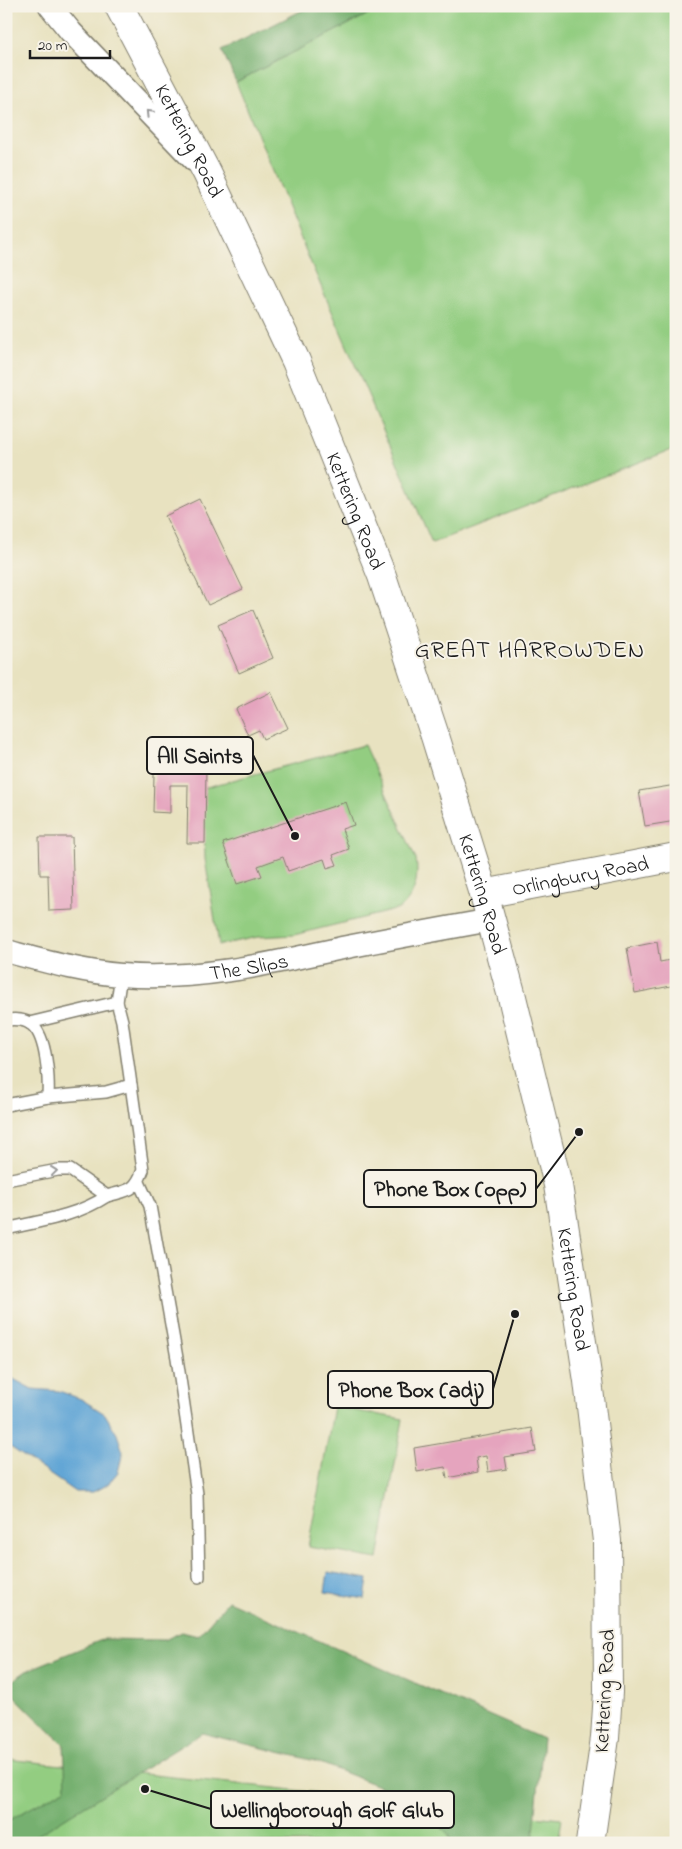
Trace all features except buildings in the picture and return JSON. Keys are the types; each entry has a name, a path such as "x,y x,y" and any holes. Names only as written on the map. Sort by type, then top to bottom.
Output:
{"main road":[{"name":"Kettering Road","path":"119,6 207,173 296,361 382,576 435,736 491,920 558,1184 588,1381 607,1542 608,1692 605,1738 590,1843"},
{"name":"Orlingbury Road","path":"484,894 676,857"}],"street":[{"path":"50,6 71,32 207,173"},
{"name":"The Slips","path":"6,951 76,969 121,975 185,976 270,964 399,936 491,920"}],"lane":[{"path":"6,1229 77,1212 107,1196 133,1188 138,1182 143,1170 122,1021 117,1002 121,975"},
{"path":"29,1023 117,1002"},
{"path":"6,1020 23,1020 37,1030 44,1055 49,1085 48,1097"},
{"path":"6,1105 48,1097 106,1092 131,1085"},
{"path":"6,1180 58,1170 70,1170 107,1196"},
{"path":"138,1182 150,1206 198,1494 199,1577"}],"green space":[{"path":"311,6 384,6 236,82 222,50"},
{"path":"384,6 676,6 676,448 432,543 308,256 236,82"},
{"path":"364,745 416,859 415,887 409,899 399,909 294,935 258,937 219,945 205,859 203,788"},
{"path":"334,1407 403,1419 378,1559 308,1547"},
{"path":"228,1601 543,1739 533,1843 450,1843 449,1835 414,1800 315,1761 202,1733 25,1843 6,1843 6,1822 66,1788 64,1745 6,1688 6,1685 28,1670 104,1639 164,1640 182,1632 198,1636"},
{"path":"6,1759 562,1819 558,1843 6,1843"}],"water":[{"path":"6,1375 32,1389 59,1391 81,1399 105,1414 117,1434 123,1452 118,1472 108,1484 93,1492 75,1492 6,1444"},
{"path":"328,1572 368,1579 365,1599 325,1592"}],"place":[{"name":"All Saints","path":"295,836"},
{"name":"Phone Box (opp)","path":"579,1132"},
{"name":"Phone Box (adj)","path":"515,1314"},
{"name":"Wellingborough Golf Glub","path":"145,1789"}],"district":[{"name":"GREAT HARROWDEN","path":"530,649"}]}
